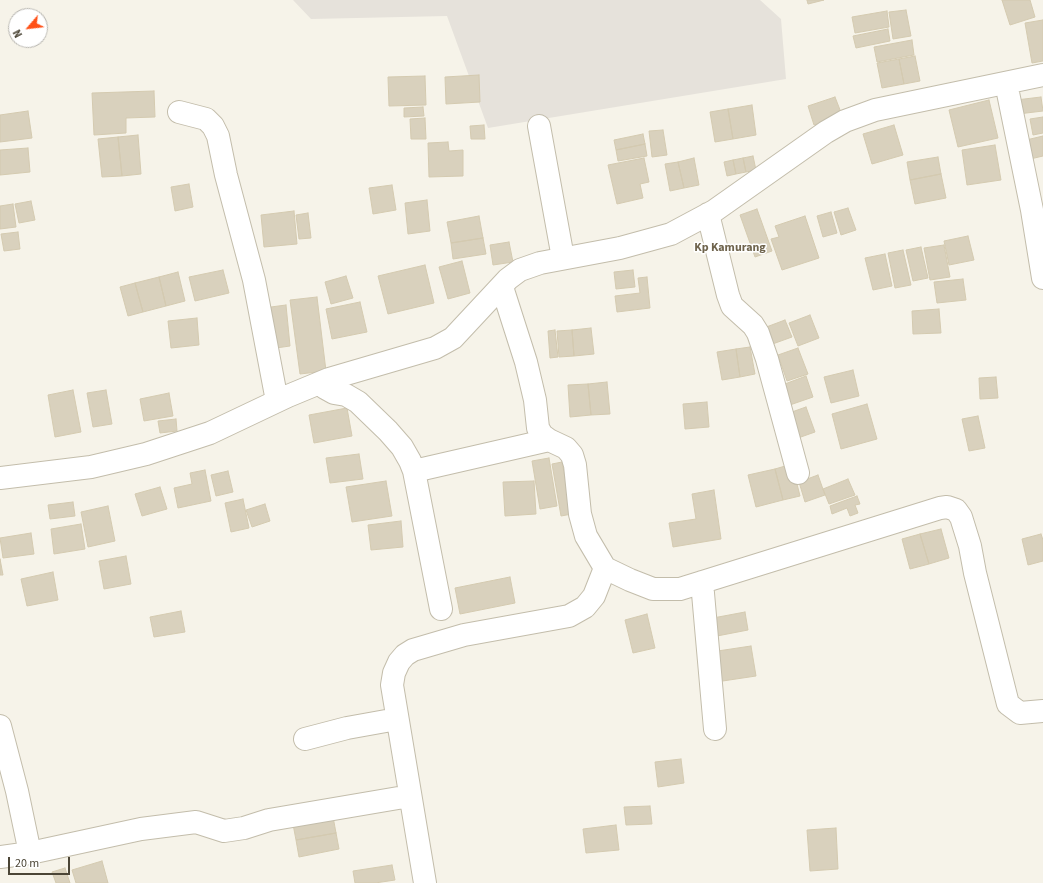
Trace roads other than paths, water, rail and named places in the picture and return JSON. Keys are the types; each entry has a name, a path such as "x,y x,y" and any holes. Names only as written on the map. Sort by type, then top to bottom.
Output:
{"street":[{"path":"0,478 91,466 146,454 210,433 277,401 320,383 360,369 435,348 453,338 508,279 520,270 540,263 620,248 671,234 708,214 785,162 826,132 846,121 875,110 1043,75"},
{"path":"1006,83 1038,209 1043,278"},
{"path":"179,112 206,119 213,126 218,136 226,175 254,280 277,401"},
{"path":"539,126 564,258"},
{"path":"708,214 732,306 753,325 758,333 767,359 798,473"},
{"path":"502,287 526,362 535,400 538,428 542,435 566,448 572,455 575,465 580,514 586,536 605,568 653,589 680,589 940,508 956,510 962,517 970,546 975,573 1008,704 1020,713 1043,711"},
{"path":"320,383 325,388 346,395 358,402 402,447 414,471 440,609"},
{"path":"414,471 549,440"},
{"path":"425,883 392,685 392,679 396,667 405,655 413,650 464,635 568,616 585,607 594,596 605,568"},
{"path":"702,582 715,729"},
{"path":"304,739 348,728 397,719"},
{"path":"0,726 17,791 30,853"},
{"path":"0,857 30,853 141,829 196,822 224,831 244,828 270,820 410,796"}],"district":[{"name":"Kp Kamurang","path":"730,248"}]}
